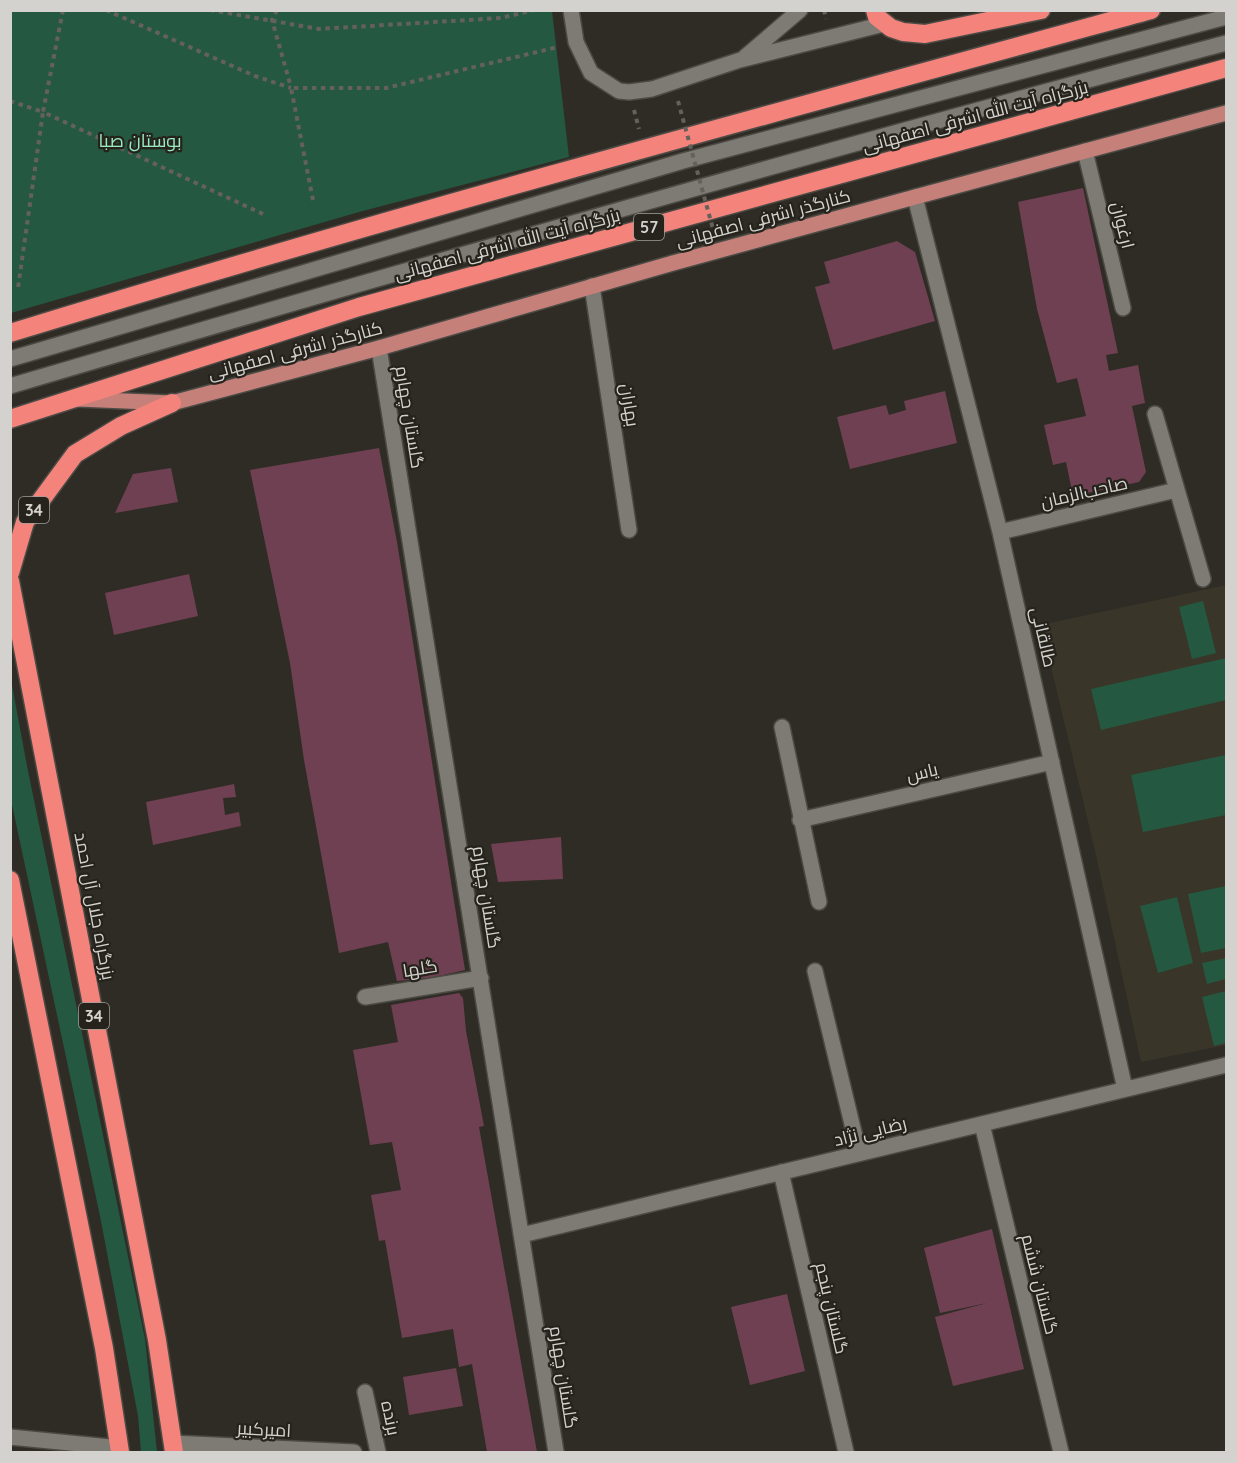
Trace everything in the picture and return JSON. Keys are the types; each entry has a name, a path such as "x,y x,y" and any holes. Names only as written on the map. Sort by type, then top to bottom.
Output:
{"highway":[{"path":"879,17 903,32 925,34 1041,10"},
{"path":"10,333 235,264 588,164 1150,10"},
{"name":"بزرگراه آیت الله اشرفی اصفهانی","path":"10,419 359,307 1227,68"},
{"name":"34","path":"10,573 25,522 75,454 121,426 172,403"},
{"name":"بزرگراه جلال آل احمد","path":"10,580 157,1340 174,1448"},
{"path":"10,880 104,1348 120,1450"}],"main road":[{"name":"کنارگذر اشرفی اصفهانی","path":"76,399 172,403 379,348 915,196 1227,113"}],"street":[{"path":"571,10 576,42 591,73 619,91 629,92 652,88 879,17"},
{"path":"740,60 800,10"},
{"path":"10,359 683,160 1227,17"},
{"path":"10,386 321,294 1227,43"},
{"name":"ارغوان","path":"1085,151 1123,308"},
{"name":"طالقانی","path":"915,196 1000,532 1125,1089"},
{"name":"بهاران","path":"592,286 629,530"},
{"name":"گلستان چهارم","path":"379,348 556,1452"},
{"path":"1155,414 1203,579"},
{"name":"صاحب‌الزمان","path":"1000,532 1176,490"},
{"path":"782,727 819,902"},
{"name":"یاس","path":"800,820 1052,762"},
{"path":"815,971 859,1153"},
{"name":"گلها","path":"365,997 481,978"},
{"name":"رضایی نژاد","path":"522,1234 1227,1065"},
{"name":"گلستان ششم","path":"982,1124 1060,1452"},
{"name":"گلستان پنجم","path":"781,1172 846,1452"},
{"name":"برنده","path":"365,1392 378,1452"},
{"path":"10,1437 120,1450"},
{"name":"امیرکبیر","path":"174,1448 354,1452"}],"path":[{"path":"18,288 43,112 63,10"},
{"path":"106,10 255,76 291,88 386,88 576,42"},
{"path":"210,10 319,29 501,18 534,10"},
{"path":"278,10 272,20 291,88 313,200"},
{"path":"512,10 517,14"},
{"path":"10,101 43,112 263,214"},
{"path":"678,102 716,240"}],"shaded area":[{"path":"1226,585 1226,1045 1141,1062 1096,855 1041,625"}],"green space":[{"name":"بوستان صبا","path":"11,10 552,11 569,157 359,212 11,313"},
{"path":"1203,601 1216,653 1192,659 1179,607"},
{"path":"1226,658 1226,700 1101,730 1091,689"},
{"path":"10,674 145,1339 157,1452 141,1452 138,1416 100,1216 11,800"},
{"path":"1226,755 1226,815 1143,832 1131,775"},
{"path":"1226,886 1226,948 1201,953 1188,894"},
{"path":"1177,897 1193,963 1158,973 1140,906"},
{"path":"1226,958 1226,979 1207,984 1202,963"},
{"path":"1226,991 1226,1043 1214,1046 1202,997"}],"building":[{"path":"1083,188 1118,353 1106,355 1109,371 1138,365 1145,403 1132,406 1146,472 1139,482 1073,496 1066,462 1053,465 1044,425 1086,416 1077,378 1057,383 1037,309 1018,202"},
{"path":"897,241 915,252 935,321 833,350 815,287 830,283 824,262"},
{"path":"945,391 957,443 850,469 837,417 886,405 889,415 906,410 904,401"},
{"path":"379,448 397,542 465,970 430,978 397,981 388,942 339,953 304,760 290,663 250,470"},
{"path":"171,468 178,502 115,513 133,474"},
{"path":"189,574 198,616 114,635 105,593"},
{"path":"234,784 236,797 223,798 225,815 239,812 241,826 153,845 146,802"},
{"path":"561,837 563,879 498,882 491,844"},
{"path":"459,993 463,998 466,1031 484,1126 479,1127 537,1452 487,1452 472,1364 459,1367 453,1329 402,1338 385,1240 379,1241 371,1195 401,1190 392,1142 370,1145 353,1050 398,1042 391,1005"},
{"path":"992,1229 1024,1369 953,1386 935,1317 987,1303 940,1313 924,1248"},
{"path":"787,1294 805,1371 750,1385 731,1307"},
{"path":"456,1368 463,1406 409,1415 403,1377"}]}
